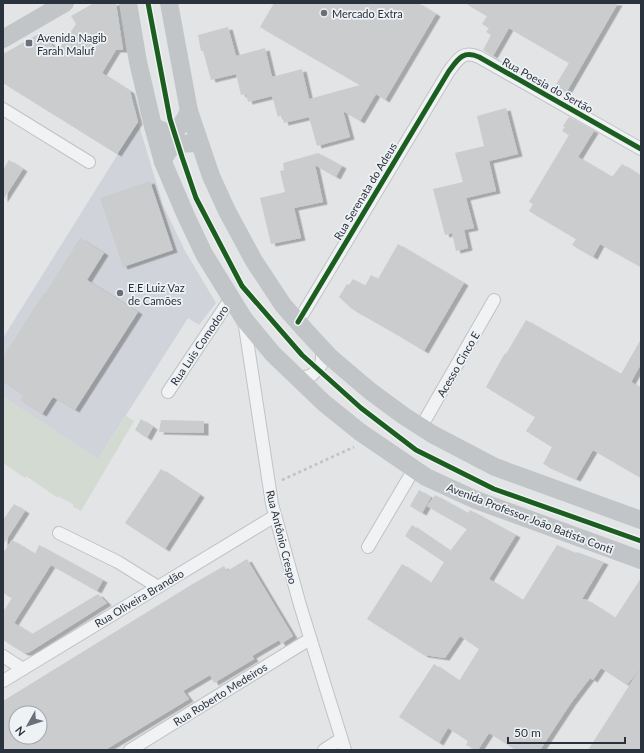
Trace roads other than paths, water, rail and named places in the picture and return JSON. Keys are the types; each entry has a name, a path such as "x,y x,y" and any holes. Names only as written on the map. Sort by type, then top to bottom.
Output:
{"main road":[{"path":"3,39 64,3"},
{"name":"Avenida Professor João Batista Conti","path":"128,3 138,62 163,162 204,254 244,319 273,354 324,404 371,440 426,477 476,500 641,560"},
{"path":"169,3 189,111 199,143 227,211 254,261 283,305 298,322 323,349 370,390 404,416 450,444 495,467 641,520"},
{"path":"153,126 164,131 177,129 182,124 189,111"},
{"path":"163,162 165,155 170,149 177,145 199,143"}],"street":[{"name":"Rua Poesia do Sertão","path":"449,71 462,55 472,54 641,149"},
{"name":"Rua Serenata do Adeus","path":"298,322 449,71"},
{"path":"3,109 89,162"},
{"name":"Rua Luis Comodoro","path":"168,392 231,298"},
{"name":"Acesso Cinco E","path":"421,427 494,300"},
{"name":"Rua Antônio Crespo","path":"244,319 269,485 276,516 310,639 343,745"},
{"path":"299,379 312,375 321,365 323,349"},
{"path":"368,547 414,469"},
{"name":"Rua Oliveira Brandão","path":"3,681 276,516"},
{"path":"59,533 118,562 158,587"},
{"name":"Rua Roberto Medeiros","path":"130,750 310,639"},
{"path":"3,656 23,669"},
{"path":"324,750 343,745"}],"place":[{"name":"Mercado Extra","path":"324,13"},
{"name":"Avenida Nagib Farah Maluf","path":"29,43"},
{"name":"E.E Luiz Vaz de Camões","path":"120,293"}]}
